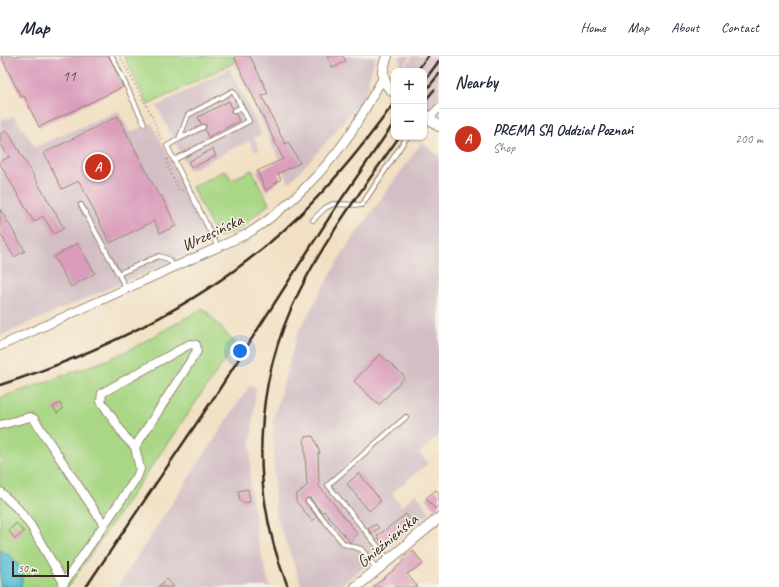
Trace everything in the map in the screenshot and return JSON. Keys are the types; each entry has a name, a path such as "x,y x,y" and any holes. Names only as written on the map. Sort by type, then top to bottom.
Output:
{"street":[{"path":"387,56 383,68 383,78 386,85 391,89"},
{"name":"Wrzesińska","path":"0,346 218,247 263,224 278,212 318,174 350,134 383,78"},
{"path":"427,117 439,108"},
{"path":"427,119 439,126"},
{"path":"0,492 18,509 31,526 62,585 137,476 140,469 135,447 125,438 101,401 102,393 190,344 196,345 197,351 135,447"},
{"path":"0,426 30,417 34,419 104,525"},
{"name":"Gnieźnieńska","path":"356,587 439,518"}],"lane":[{"path":"112,56 144,123"},
{"path":"174,160 249,121 233,91 188,115 179,139"},
{"path":"234,111 242,107"},
{"path":"203,127 167,146 218,247"},
{"path":"313,220 325,208 333,204 362,205 406,140"},
{"path":"81,205 126,288"},
{"path":"118,274 158,256 168,259 174,266"},
{"path":"388,560 328,485 406,417"},
{"path":"308,502 344,544 361,549 378,569"}],"path":[{"path":"120,56 153,118 161,141 167,146"},
{"path":"166,155 168,168 178,189 191,193"}],"shaded area":[{"path":"232,56 376,56 369,78 368,87 364,96 326,143 289,183"},
{"path":"400,56 410,56 403,68 399,68"},
{"path":"413,56 439,56 439,98 429,109 427,107 427,68 404,68"},
{"path":"229,69 262,134 254,138 259,150 254,150 249,141 189,171 157,106"},
{"path":"118,111 130,133 152,123 212,243 0,336 0,116 2,120 14,116 35,147"},
{"path":"422,142 439,156 439,435 419,453 428,463 392,493 402,507 416,493 430,513 339,587 302,587 275,512 273,420 298,332 345,249"},
{"path":"250,385 256,389 251,440 250,487 258,541 270,587 117,587"}],"green space":[{"path":"124,56 232,56 235,62 148,105"},
{"path":"226,170 231,180 252,170 269,204 239,229 220,237 216,235 192,187"},
{"path":"203,308 236,344 68,587 0,587 0,398 107,360 131,349"}],"water":[{"path":"0,550 11,556 23,571 21,587 0,587"}],"building":[{"path":"1,56 109,56 123,87 39,127 24,96 21,97"},
{"path":"234,56 250,56 268,93 262,96 285,144 288,142 300,163 278,174 281,179 266,191 257,171 283,159"},
{"path":"327,56 343,56 346,61 333,68"},
{"path":"229,101 232,108 231,113 236,114 239,121 208,137 205,130 206,125 201,124 198,117"},
{"path":"118,116 176,226 160,233 154,221 110,243 79,181 62,189 44,153"},
{"path":"7,130 64,228 54,234 43,216 34,222 0,164 0,162 9,157 0,143 0,134"},
{"path":"213,149 216,156 191,168 188,162"},
{"path":"0,209 25,251 14,257 0,233"},
{"path":"77,243 95,273 71,287 54,257"},
{"path":"380,354 405,377 379,405 354,381"},
{"path":"60,403 63,409 57,413 53,407"},
{"path":"313,436 320,453 318,453 319,486 358,534 350,542 324,511 322,513 310,498 307,498 305,501 317,517 312,521 296,501 296,495 307,486 304,437"},
{"path":"359,473 381,501 369,511 347,484"},
{"path":"248,489 250,502 243,503 240,501 238,491"},
{"path":"436,490 439,493 439,505 435,509 426,498"},
{"path":"406,514 414,524 385,547 377,536"},
{"path":"16,523 24,532 15,539 9,531"},
{"path":"376,524 379,528 372,533 368,529"},
{"path":"413,550 423,564 407,574 418,587 373,587 404,561 402,559"},
{"path":"167,579 174,587 158,587"}],"railway":[{"path":"419,68 428,56"},
{"path":"427,77 439,61"},
{"path":"427,89 439,74"},
{"path":"427,98 434,90"},
{"path":"0,385 38,372 113,341 150,323 219,281 252,257 283,231 328,186 369,137 393,104"},
{"path":"86,587 215,396 338,204 391,127"},
{"path":"288,587 275,551 267,513 262,476 262,438 265,400 272,363 284,327 299,292 321,252 333,232 397,140"}],"place":[{"name":"PREMA SA Oddział Poznań","path":"98,167"}]}
